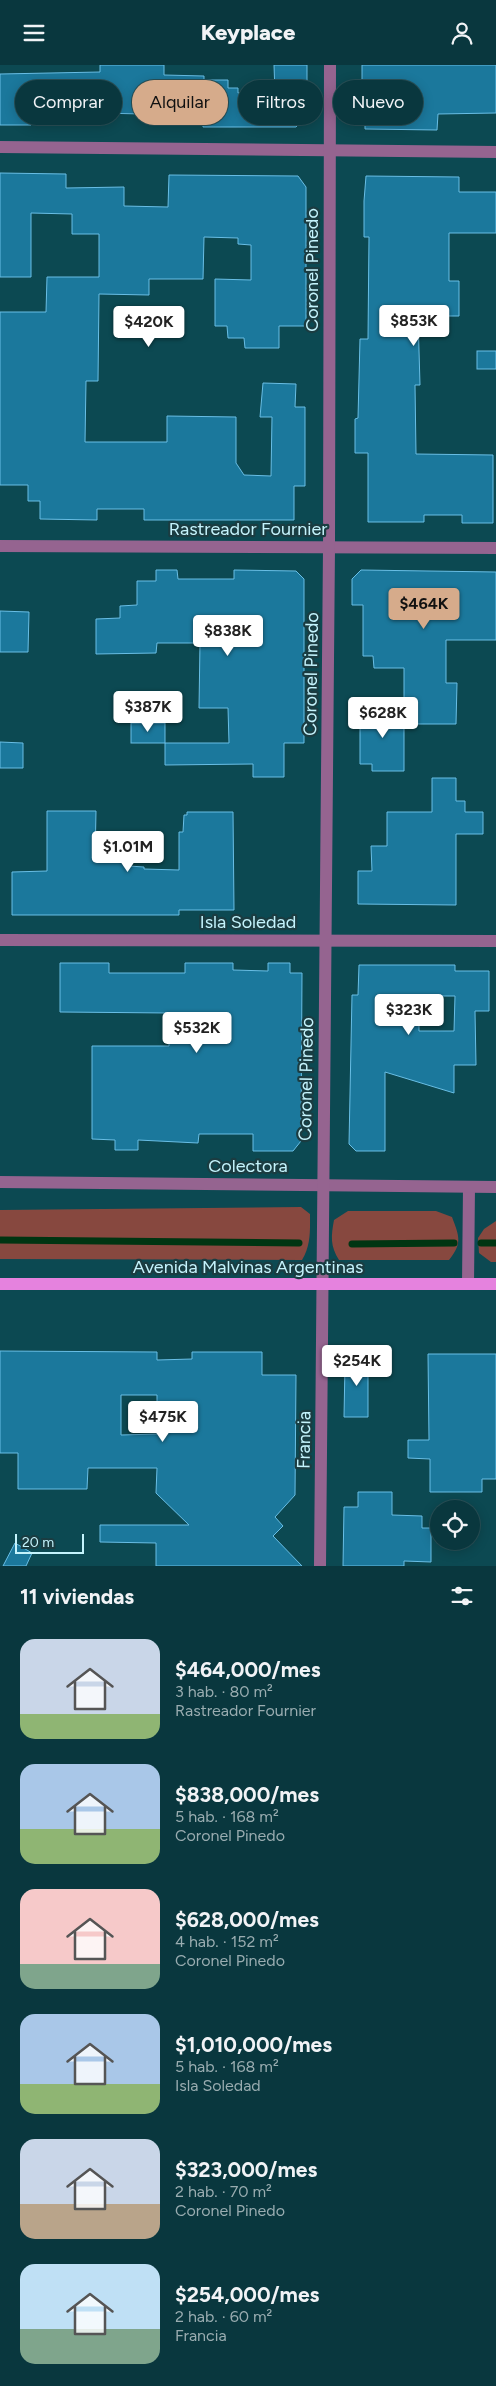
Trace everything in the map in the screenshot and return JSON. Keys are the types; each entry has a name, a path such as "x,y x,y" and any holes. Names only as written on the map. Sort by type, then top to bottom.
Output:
{"main road":[{"name":"Avenida Malvinas Argentinas","path":"0,1284 496,1284"}],"street":[{"name":"Coronel Pinedo","path":"323,1284 322,1184 330,547 330,65"},
{"path":"0,147 496,152"},
{"name":"Rastreador Fournier","path":"0,546 496,548"},
{"name":"Isla Soledad","path":"0,941 326,939 496,941"},
{"name":"Colectora","path":"0,1182 496,1187"},
{"path":"468,1284 469,1187"},
{"name":"Francia","path":"320,1566 323,1284"}],"shaded area":[{"path":"301,1207 310,1214 310,1232 302,1260 0,1259 0,1210"},
{"path":"348,1211 436,1211 452,1217 458,1234 458,1244 449,1260 339,1260 332,1241 334,1220"},
{"path":"496,1221 496,1262 491,1262 479,1253 478,1238 484,1229"}],"building":[{"path":"100,65 164,65 164,75 204,76 204,80 132,80 132,114 122,114 122,80 15,80 15,125 0,125 0,74 100,72"},
{"path":"274,65 307,65 307,80 275,80"},
{"path":"362,65 496,65 496,113 438,114 437,130 365,129 365,125 423,125 423,80 362,80"},
{"path":"228,88 238,88 238,125 298,125 296,127 203,127 203,125 228,125"},
{"path":"0,173 66,174 66,188 124,187 124,206 168,207 169,175 298,176 306,187 306,326 279,326 279,348 245,348 244,338 228,338 227,326 215,326 215,279 251,280 251,245 238,244 238,238 204,237 203,279 149,279 149,295 99,294 98,381 86,381 85,442 167,442 167,416 236,417 236,463 244,475 271,476 272,417 260,417 263,383 296,384 295,407 305,407 305,486 294,486 294,520 144,520 144,509 97,509 97,520 40,519 40,501 28,501 28,485 0,485 0,312 46,312 47,277 99,277 99,234 72,234 72,214 31,213 31,277 0,277"},
{"path":"366,176 459,177 459,192 496,192 496,233 449,233 449,281 459,281 459,316 418,316 420,385 415,385 416,454 493,455 493,523 462,523 462,515 424,515 424,522 368,522 368,453 355,453 360,339 368,339 369,237 364,237"},
{"path":"477,351 496,351 496,369 477,369"},
{"path":"156,570 177,570 178,579 234,579 234,570 296,571 304,579 304,743 284,743 284,777 253,777 253,764 165,765 165,743 229,743 228,708 199,708 200,643 157,643 156,653 96,654 96,619 120,618 120,606 137,605 137,581 156,581"},
{"path":"361,570 496,572 496,640 446,640 446,683 457,683 456,724 404,724 404,668 374,668 373,656 363,656 363,605 352,605 352,579"},
{"path":"0,611 29,612 28,652 0,652"},
{"path":"360,709 404,709 404,771 372,771 372,764 360,764"},
{"path":"131,723 165,723 165,743 131,743"},
{"path":"0,742 23,743 23,768 0,768"},
{"path":"432,778 456,778 456,801 465,801 465,812 483,812 483,834 456,834 456,905 358,904 358,871 372,871 371,846 387,846 387,812 432,812"},
{"path":"47,811 96,811 95,861 129,861 129,866 144,867 144,869 179,870 179,832 183,832 184,815 187,815 187,812 233,812 234,910 179,910 179,915 12,915 12,872 47,871"},
{"path":"60,963 109,963 109,973 185,973 185,963 233,963 233,970 268,971 268,963 290,963 290,973 302,973 301,1141 293,1151 253,1151 253,1134 199,1134 198,1143 138,1140 138,1150 115,1150 115,1140 92,1139 92,1046 169,1046 169,1013 60,1012"},
{"path":"359,965 455,965 455,971 489,971 489,1011 475,1011 476,1065 454,1065 454,1093 385,1072 385,1151 356,1151 349,1144 352,995 358,995","holes":["419,996 455,996 454,1031 419,1031"]},
{"path":"0,1351 157,1352 157,1360 192,1359 192,1352 262,1352 262,1375 296,1375 295,1495 275,1517 283,1526 273,1536 302,1566 156,1566 156,1543 100,1542 100,1525 189,1525 156,1493 157,1468 88,1468 87,1489 18,1489 18,1453 0,1453","holes":["121,1395 157,1395 157,1434 121,1435"]},
{"path":"354,1354 368,1354 368,1417 344,1417 345,1365"},
{"path":"428,1354 496,1354 496,1479 482,1479 482,1492 430,1492 430,1459 408,1458 408,1440 429,1440"},
{"path":"358,1492 392,1492 392,1515 422,1516 422,1528 430,1528 431,1562 404,1561 404,1566 343,1566 344,1507 358,1507"},
{"path":"15,1543 32,1553 26,1566 3,1566"}],"waterway":[{"path":"0,1240 299,1243"},
{"path":"352,1244 454,1243"},
{"path":"481,1243 496,1243"}]}
